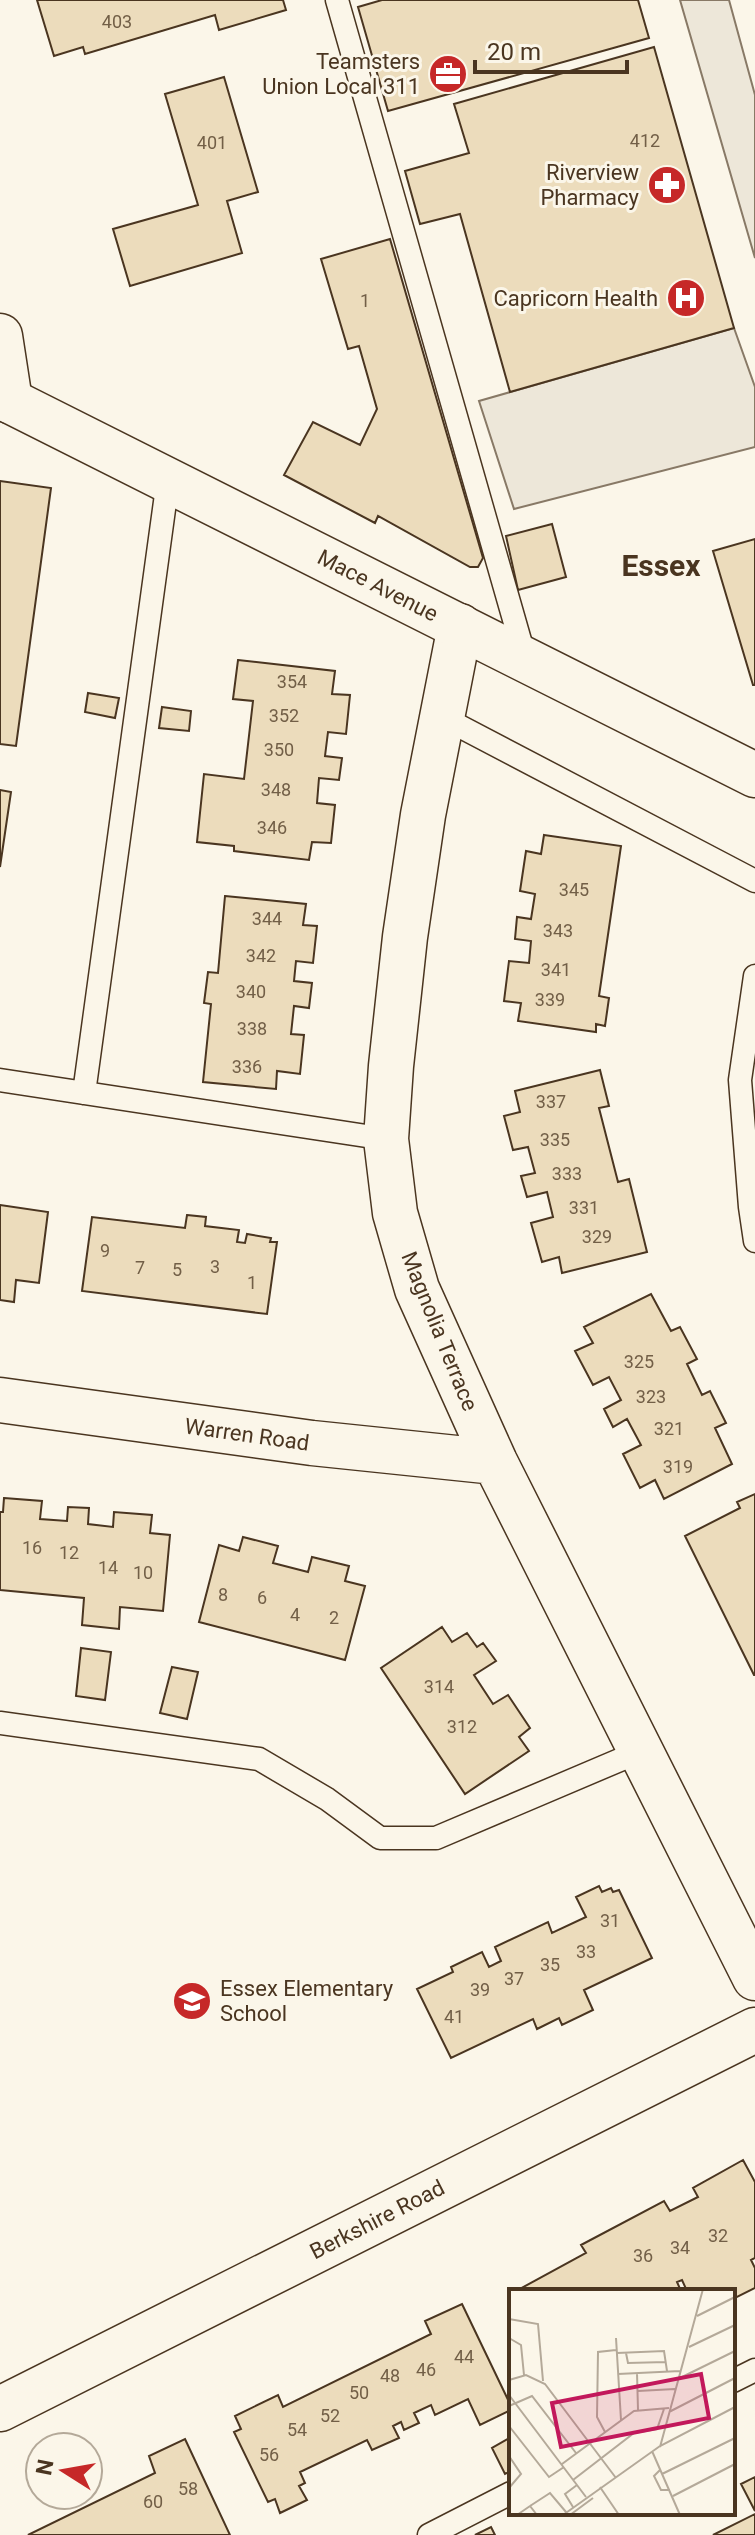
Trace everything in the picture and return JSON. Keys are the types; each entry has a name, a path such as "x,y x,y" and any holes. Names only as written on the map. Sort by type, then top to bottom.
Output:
{"street":[{"path":"0,336 5,398"},
{"name":"Mace Avenue","path":"5,398 755,775"},
{"name":"Magnolia Terrace","path":"460,626 423,815 405,937 386,1139 395,1213 417,1289 495,1462 755,1978"},
{"name":"Warren Road","path":"0,1400 312,1443 495,1462"},
{"name":"Berkshire Road","path":"0,2409 755,2030"}],"lane":[{"path":"337,0 525,658"},
{"path":"84,1093 168,480"},
{"path":"442,717 755,881"},
{"path":"755,976 740,1080 755,1241"},
{"path":"0,1080 386,1139"},
{"path":"0,1723 259,1759 327,1799 380,1838 436,1838 641,1751"},
{"path":"735,2380 755,2370"},
{"path":"429,2535 509,2494"}],"shaded area":[{"path":"680,0 729,0 755,95 755,258"},
{"path":"734,328 755,387 755,447 514,509 479,401"}],"building":[{"path":"37,0 283,0 286,10 219,30 215,15 85,54 83,47 54,56"},
{"name":"Teamsters Union Local 311","path":"382,0 638,0 649,38 388,111 358,7"},
{"path":"654,47 734,328 510,392 460,214 420,224 405,171 469,153 454,104"},
{"path":"224,77 258,192 227,201 242,253 130,286 113,229 198,205 165,94"},
{"path":"390,239 483,558 478,567 470,567 378,516 375,523 284,475 313,422 360,445 377,409 359,346 348,349 321,259"},
{"path":"0,481 51,488 16,746 0,744"},
{"path":"552,524 566,577 518,590 506,536"},
{"path":"755,539 755,685 753,685 713,551"},
{"path":"238,660 335,671 332,694 350,695 346,734 328,732 325,756 342,758 339,780 319,778 317,803 335,805 331,843 312,842 309,860 234,851 234,846 197,842 204,774 244,779 253,701 233,699"},
{"path":"88,693 119,698 115,718 85,712"},
{"path":"162,707 191,711 189,731 159,728"},
{"path":"0,790 11,792 0,867"},
{"path":"544,835 621,846 599,996 609,998 605,1026 596,1024 596,1032 518,1021 521,1003 504,1001 509,961 529,963 531,941 515,939 517,917 531,919 535,894 520,891 526,851 541,854"},
{"path":"225,896 306,904 303,925 317,926 313,963 296,961 294,981 312,983 309,1008 294,1006 291,1034 304,1035 300,1074 277,1071 276,1089 203,1082 211,1004 204,1003 208,972 218,973"},
{"path":"600,1070 609,1106 599,1108 618,1182 629,1179 647,1252 562,1273 559,1257 542,1262 531,1223 553,1217 547,1192 527,1197 521,1176 535,1173 528,1147 513,1150 504,1116 520,1112 515,1091"},
{"path":"0,1205 48,1212 39,1283 16,1280 14,1302 0,1300"},
{"path":"187,1215 206,1217 205,1226 239,1230 237,1242 245,1243 247,1234 277,1242 267,1314 82,1291 92,1217 185,1228"},
{"path":"651,1294 671,1331 680,1327 697,1359 687,1364 702,1395 710,1391 726,1423 715,1428 732,1464 664,1499 655,1480 640,1488 623,1454 641,1445 627,1419 613,1427 604,1409 621,1400 609,1377 593,1385 575,1351 593,1343 584,1327"},
{"path":"755,1494 754,1675 685,1536 740,1508 737,1502"},
{"path":"4,1498 42,1501 40,1519 67,1521 68,1507 89,1508 88,1524 113,1527 114,1512 152,1515 150,1533 170,1535 163,1611 120,1607 119,1629 82,1625 84,1598 0,1590 0,1512 3,1512"},
{"path":"243,1537 278,1546 273,1563 308,1572 312,1557 349,1566 345,1581 365,1586 345,1660 199,1622 219,1545 239,1551"},
{"path":"442,1627 452,1642 467,1633 477,1647 483,1643 496,1661 474,1675 493,1704 508,1695 530,1728 519,1737 529,1751 465,1794 381,1668"},
{"path":"81,1648 111,1652 105,1700 76,1696"},
{"path":"172,1667 198,1672 187,1719 160,1713"},
{"path":"599,1886 602,1892 611,1888 613,1892 619,1890 652,1958 584,1990 593,2010 562,2025 559,2018 537,2029 533,2019 451,2058 417,1989 453,1972 451,1967 482,1952 489,1967 501,1961 495,1947 548,1922 552,1933 586,1917 576,1897"},
{"path":"743,2160 755,2182 755,2258 751,2260 755,2268 755,2288 735,2298 735,2289 686,2289 682,2280 677,2282 680,2289 520,2289 586,2253 581,2245 664,2201 670,2211 698,2197 693,2188"},
{"path":"462,2304 509,2402 509,2411 480,2425 468,2399 435,2415 431,2405 414,2413 419,2423 404,2430 401,2422 393,2426 399,2438 372,2450 367,2440 300,2472 305,2483 299,2486 307,2500 280,2513 275,2499 268,2502 234,2432 241,2429 235,2416 278,2395 283,2407 431,2334 425,2321"},
{"path":"509,2438 509,2472 505,2474 492,2448"},
{"path":"185,2439 230,2535 28,2535 77,2511 104,2511 104,2498 155,2473 149,2456"},
{"path":"755,2477 755,2511 741,2484"},
{"path":"755,2514 755,2535 713,2535"},
{"path":"491,2527 495,2535 475,2535"}],"place":[{"name":"Teamsters Union Local 311","path":"448,74"},
{"name":"Riverview Pharmacy","path":"667,185"},
{"name":"Capricorn Health","path":"686,298"},
{"name":"Essex Elementary School","path":"192,2001"}],"district":[{"name":"Essex","path":"661,566"}]}
